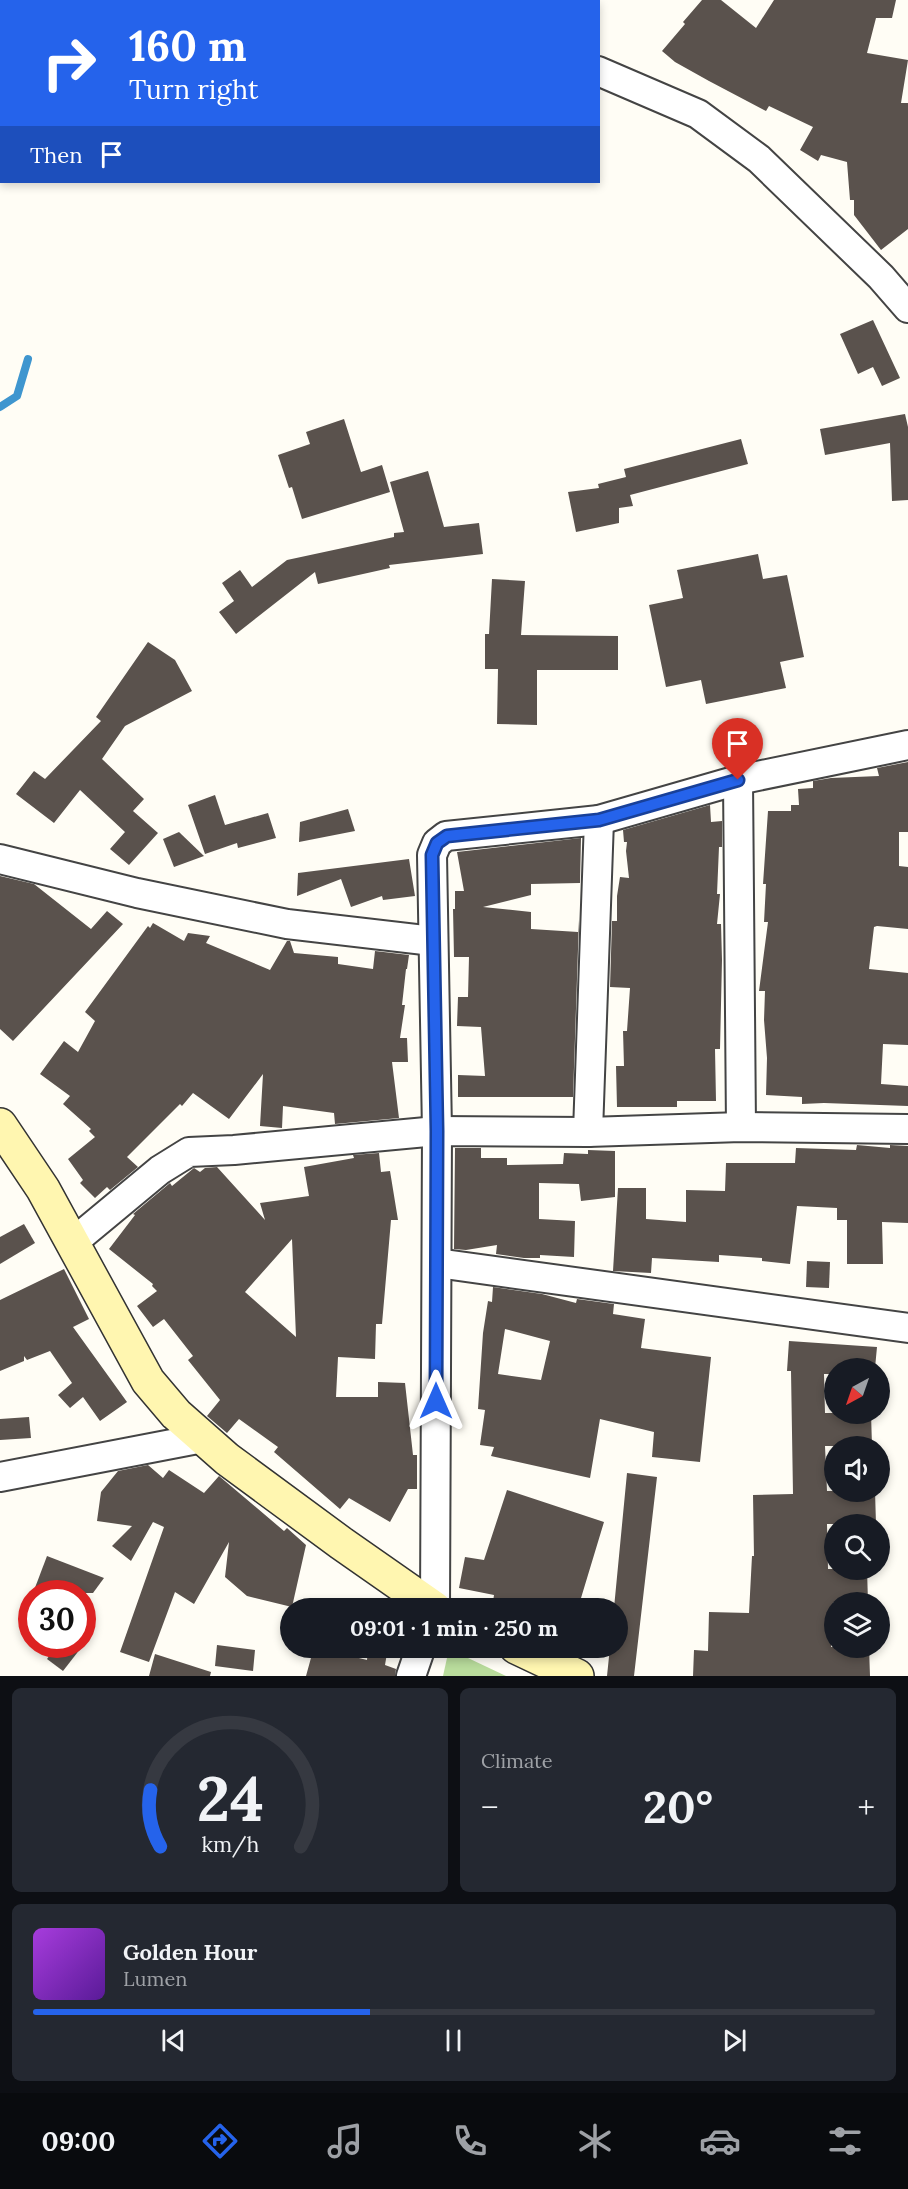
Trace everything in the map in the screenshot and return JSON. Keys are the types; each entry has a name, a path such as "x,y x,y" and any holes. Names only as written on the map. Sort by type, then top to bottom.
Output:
{"street":[{"path":"600,72 698,114 759,159 881,277 908,308"},
{"path":"434,1598 437,1131 432,855 437,843 447,836 599,820 738,780 908,745"},
{"path":"738,780 741,1127"},
{"path":"588,1132 599,820"},
{"path":"0,859 137,893 287,924 433,941"},
{"path":"0,1125 43,1190 148,1381 176,1414 227,1459 420,1598"},
{"path":"72,1243 160,1170 189,1152 234,1150 437,1131 588,1132 741,1127 908,1128"},
{"path":"437,1263 908,1328"},
{"path":"0,1477 203,1438"},
{"path":"411,1676 417,1658"},
{"path":"539,1658 577,1676"}],"green space":[{"path":"447,1658 468,1658 506,1676 443,1676"}],"building":[{"path":"702,0 721,0 756,28 774,0 896,0 892,18 876,18 867,53 908,60 901,103 908,103 908,229 881,250 854,215 854,200 850,200 847,162 821,155 818,161 800,150 813,127 769,106 766,111 675,62 662,51"},
{"path":"873,320 900,378 882,386 873,367 858,374 840,334"},
{"path":"905,414 908,427 908,500 892,501 890,443 825,455 820,429"},
{"path":"344,419 361,472 382,465 390,492 302,519 292,487 289,488 278,455 310,444 306,432"},
{"path":"741,439 748,464 630,495 633,506 619,508 619,523 576,532 568,492 599,488 598,484 626,477 624,469"},
{"path":"428,471 444,527 479,523 483,554 389,565 390,568 318,584 315,572 236,634 219,612 234,601 222,583 240,570 252,587 287,560 394,537 394,533 404,532 390,482"},
{"path":"758,554 763,579 787,575 804,657 780,662 786,688 706,704 701,680 666,687 649,605 683,598 677,570"},
{"path":"492,579 525,581 521,635 618,636 618,670 537,670 537,725 497,724 498,669 485,669 485,634 489,634"},
{"path":"148,642 175,660 192,691 125,726 102,759 144,799 133,811 158,833 129,865 110,849 125,832 80,790 54,823 16,794 34,771 45,779 101,721 96,717"},
{"path":"908,762 908,832 899,832 899,866 908,867 908,929 874,927 869,969 908,973 908,1045 883,1044 881,1084 908,1086 908,1106 802,1104 802,1097 766,1095 765,991 759,991 768,922 764,922 766,884 763,884 768,811 791,811 791,805 799,805 798,789 813,788 813,781 879,776 877,768"},
{"path":"215,795 225,825 268,813 276,838 238,848 237,843 205,854 188,805"},
{"path":"710,805 711,822 722,821 717,894 720,894 717,924 721,924 722,960 720,1049 715,1049 716,1101 677,1101 677,1107 617,1107 616,1066 624,1066 623,1031 627,1031 630,988 610,987 612,921 617,921 620,877 629,878 627,842 624,842 623,830"},
{"path":"348,809 355,831 299,842 300,822"},
{"path":"179,832 204,856 174,867 163,839"},
{"path":"581,838 580,883 531,884 531,895 483,907 531,912 531,929 578,932 579,920 573,1097 458,1097 458,1075 485,1076 481,1027 457,1026 458,997 468,997 469,957 454,957 455,891 464,891 457,852"},
{"path":"409,859 415,896 383,900 382,896 351,907 341,879 297,896 298,873"},
{"path":"0,876 34,884 91,929 107,911 123,924 13,1041 0,1029"},
{"path":"153,923 184,941 188,933 210,936 206,943 270,970 287,941 290,941 294,953 338,957 338,964 373,969 375,951 409,955 400,1038 407,1038 408,1062 392,1062 399,1118 335,1124 334,1113 283,1106 282,1128 260,1126 263,1074 229,1119 193,1093 127,1157 138,1167 110,1190 107,1187 95,1198 80,1183 83,1180 68,1159 95,1137 89,1131 91,1129 63,1104 70,1096 40,1074 64,1041 78,1052 95,1021 85,1012 148,926 150,928"},
{"path":"857,1145 890,1148 890,1145 908,1146 908,1223 882,1222 883,1264 847,1264 847,1220 837,1220 837,1208 797,1206 790,1264 762,1261 762,1258 719,1255 719,1262 652,1258 651,1273 613,1271 618,1188 646,1188 646,1219 686,1222 686,1190 725,1191 726,1163 795,1163 796,1148 856,1150"},
{"path":"455,1148 481,1148 481,1158 507,1158 507,1165 563,1164 564,1153 588,1154 588,1150 615,1151 615,1197 581,1201 579,1184 539,1183 539,1219 575,1221 574,1257 540,1255 540,1258 524,1258 496,1254 497,1245 466,1250 454,1249"},
{"path":"379,1153 381,1172 390,1171 398,1220 391,1220 382,1324 376,1324 375,1359 338,1357 336,1397 378,1397 378,1382 405,1383 413,1455 417,1455 417,1489 408,1489 390,1522 349,1498 340,1509 274,1452 278,1447 239,1419 227,1433 207,1416 220,1400 188,1360 193,1356 164,1319 153,1327 137,1306 157,1291 152,1286 153,1284 109,1249 135,1215 133,1214 170,1183 172,1186 194,1168 200,1172 205,1168 217,1167 265,1220 260,1203 309,1196 304,1167 354,1158 353,1155","holes":["292,1239 296,1337 245,1292"]},
{"path":"24,1224 35,1243 0,1264 0,1237"},
{"path":"807,1261 830,1262 829,1288 806,1287"},
{"path":"64,1269 89,1319 73,1327 127,1402 100,1421 83,1397 70,1408 58,1395 72,1383 50,1351 27,1360 24,1356 24,1361 0,1371 0,1300"},
{"path":"493,1287 542,1294 576,1303 577,1299 614,1304 613,1314 645,1319 641,1348 711,1357 700,1462 652,1457 654,1432 600,1419 590,1478 491,1456 494,1447 480,1445 485,1410 478,1409 483,1333 488,1301 492,1302","holes":["505,1329 550,1341 541,1380 498,1374"]},
{"path":"789,1341 877,1347 876,1358 824,1358 824,1424 871,1424 872,1436 824,1436 824,1502 875,1502 876,1514 824,1514 824,1580 867,1580 868,1592 824,1592 824,1658 869,1658 870,1676 693,1676 694,1650 708,1651 709,1612 749,1613 752,1556 754,1556 753,1495 793,1494 791,1371 787,1371"},
{"path":"29,1417 31,1438 0,1440 0,1419"},
{"path":"148,1465 163,1478 169,1470 204,1493 219,1476 284,1531 287,1528 306,1545 294,1598 280,1598 280,1604 247,1596 225,1577 229,1542 194,1604 175,1592 149,1662 120,1652 164,1527 153,1522 131,1561 112,1546 132,1526 97,1521 101,1492 118,1471"},
{"path":"627,1473 657,1477 634,1676 607,1676 609,1658 628,1658 628,1598 615,1598"},
{"path":"507,1490 604,1522 581,1598 494,1598 494,1595 459,1588 465,1557 484,1560"},
{"path":"47,1556 104,1578 96,1589 96,1580 38,1580"},
{"path":"217,1645 255,1650 253,1671 215,1666"},
{"path":"155,1654 211,1672 210,1676 149,1676"},
{"path":"48,1658 73,1658 63,1671"},
{"path":"311,1658 367,1660 367,1658 386,1658 385,1665 396,1669 395,1676 306,1676"}],"waterway":[{"path":"0,407 17,396 28,359"}],"route":[{"path":"436,1401 437,1131 432,855 437,843 447,836 599,820 738,780"}]}
